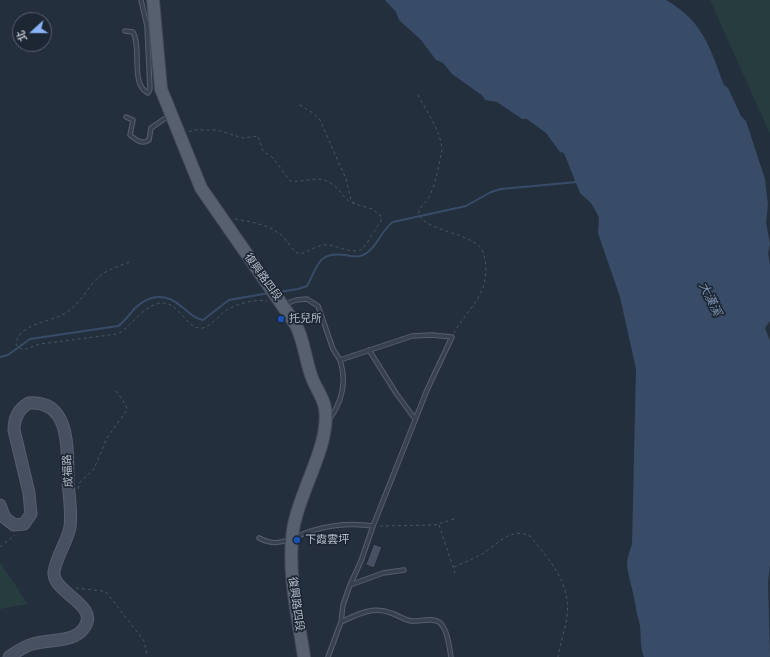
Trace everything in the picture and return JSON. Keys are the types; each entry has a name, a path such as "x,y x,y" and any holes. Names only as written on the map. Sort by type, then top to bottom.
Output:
{"main road":[{"name":"復興路四段","path":"153,0 151,26 161,89 170,115 201,188 283,305 302,338 310,375 325,407 326,424 317,457 297,513 292,538 292,573 304,657"}],"street":[{"name":"成福路","path":"9,657 33,644 73,637 85,628 88,622 83,608 62,589 54,575 58,558 70,526 66,431 58,416 51,409 36,403 29,403 23,407 17,414 14,422 31,507 28,521 19,526"},
{"path":"0,505 5,518 9,522 19,526"}],"lane":[{"path":"125,31 133,32 135,35 138,49 137,75 141,86 148,92 150,89 151,26 141,0"},
{"path":"126,117 132,120 130,135 143,142 150,140 151,128 170,115"},
{"path":"283,305 296,300 306,299 318,306 333,349 340,360 344,374 343,389 336,409 326,424"},
{"path":"328,657 341,622 343,605 350,585 361,561 373,526 415,419 438,365 452,337 420,335 340,360"},
{"path":"369,350 396,393 415,419"},
{"path":"259,538 267,542 282,543 304,533 339,525 373,526"},
{"path":"350,585 383,573 404,570"},
{"path":"341,622 357,614 372,610 383,610 408,621 432,620 438,622 444,630 451,657"}],"path":[{"path":"418,95 432,121 441,143 442,150 430,195 419,209 421,220 426,224 452,232 479,246 485,257 486,276 481,293 462,319 452,337"},
{"path":"298,104 320,120 346,179 351,200 355,204"},
{"path":"189,134 193,130 217,130 243,138 258,136 263,151 276,161 290,181 311,179 325,180 337,187 348,202 372,209 381,216 381,221 370,240 363,249 358,252 350,252 333,246 324,245 314,247 298,254 290,248 284,238 275,231 252,222 233,219"},
{"path":"129,262 101,275 81,300 62,315 24,330 19,335 16,346 23,350 40,344 118,334 128,328 144,310 154,305 163,303 171,305 192,325 201,328 208,326 225,311 236,305 264,300 283,305"},
{"path":"78,490 80,482 94,468 107,438 127,410 126,405 114,388"},
{"path":"373,526 439,524 457,518"},
{"path":"439,524 456,576"},
{"path":"0,547 13,536 19,526"},
{"path":"454,567 482,553 505,536 514,534 527,535 531,537 558,571 565,587 567,617 558,657"},
{"path":"71,586 88,590 102,591 107,594 144,641 147,654"}],"green space":[{"path":"710,0 770,0 770,134"},
{"path":"0,562 28,604 0,609"}],"water":[{"name":"大漢溪","path":"385,0 666,0 679,8 689,17 704,36 724,85 728,88 741,116 746,121 765,179 768,205 766,222 770,244 768,253 770,264 770,321 765,328 770,341 770,565 768,582 770,657 644,657 640,626 627,565 632,544 636,369 620,297 598,233 599,217 591,203 580,193 564,153 560,152 546,133 527,119 522,119 497,102 485,100 483,96 452,74 443,63 436,60 421,40 399,20 396,12"}],"building":[{"path":"374,544 382,547 374,568 366,565"}],"waterway":[{"path":"279,292 307,286 316,267 329,255 336,254 361,256 368,252 393,222 466,206 491,192 501,189 577,182"},
{"path":"0,357 8,355 30,339 118,326 141,303 153,298 164,297 170,299 194,317 203,320 229,300 269,293"}],"place":[{"name":"托兒所","path":"281,319"},
{"name":"下霞雲坪","path":"297,540"}]}
